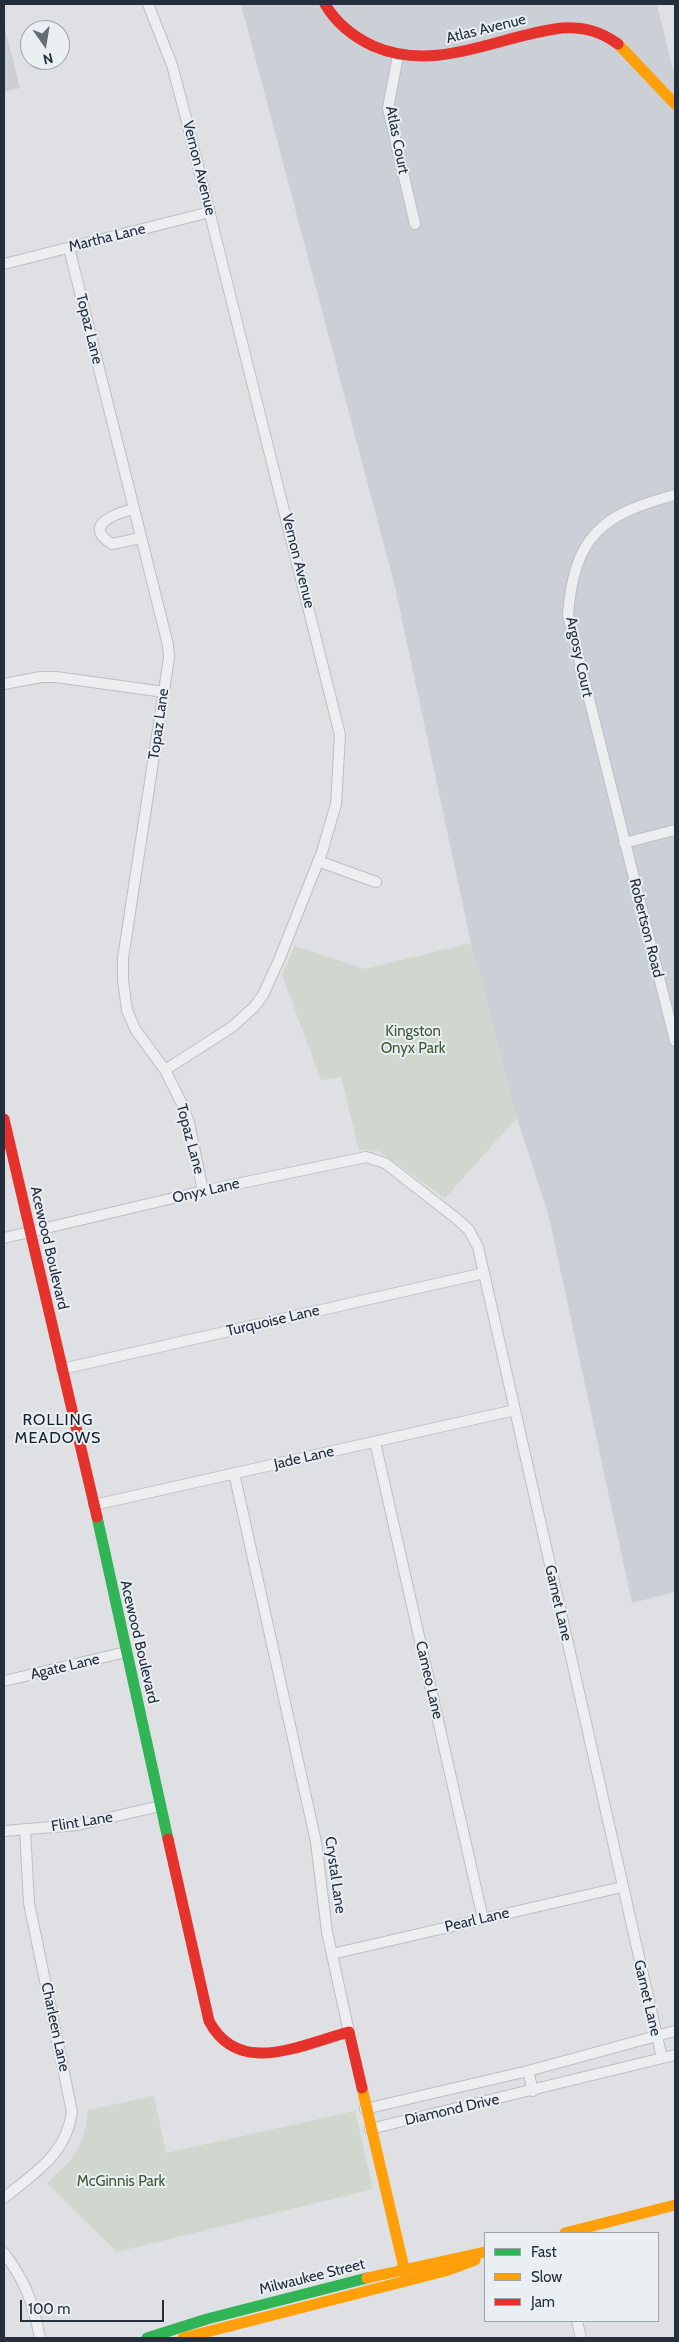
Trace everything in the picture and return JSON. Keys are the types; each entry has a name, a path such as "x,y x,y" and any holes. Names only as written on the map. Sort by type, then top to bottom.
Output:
{"street":[{"name":"Vernon Avenue","path":"148,4 172,65 210,212 339,724 340,754 336,804 318,861 280,960 263,994 254,1007 232,1028 164,1070"},
{"name":"Atlas Avenue","path":"325,4 338,23 350,33 372,46 398,56 439,57 556,28 587,29 599,33 617,44 675,104"},
{"name":"Atlas Court","path":"398,56 388,108 415,224"},
{"name":"Martha Lane","path":"4,264 210,212"},
{"name":"Topaz Lane","path":"69,248 168,645 169,658 123,958 122,980 124,1001 136,1029 164,1070 189,1123 203,1191"},
{"name":"Argosy Court","path":"624,843 568,615 570,583 577,561 587,544 610,520 622,512 641,504 675,495"},
{"path":"134,509 106,518 101,525 101,533 105,540 112,544 141,538"},
{"path":"4,684 56,676 164,692"},
{"path":"624,843 675,830"},
{"name":"Robertson Road","path":"624,843 675,1041"},
{"path":"318,861 376,882"},
{"name":"Acewood Boulevard","path":"4,1119 94,1505 209,2020 216,2032 230,2047 247,2054 277,2050 349,2032"},
{"name":"Onyx Lane","path":"4,1238 203,1191 366,1157 385,1163 404,1178"},
{"name":"Garnet Lane","path":"404,1178 468,1230 478,1247 662,2058"},
{"name":"Turquoise Lane","path":"62,1369 484,1273"},
{"name":"Jade Lane","path":"94,1505 515,1410"},
{"name":"Cameo Lane","path":"375,1442 483,1919"},
{"name":"Crystal Lane","path":"234,1474 316,1842 327,1932 365,2109 405,2275"},
{"name":"Agate Lane","path":"4,1682 126,1652"},
{"name":"Flint Lane","path":"4,1831 78,1824 160,1806"},
{"name":"Charleen Lane","path":"4,2198 45,2164 63,2145 72,2112 29,1903 25,1829"},
{"name":"Pearl Lane","path":"332,1954 622,1887"},
{"name":"Diamond Drive","path":"365,2109 528,2071 675,2031"},
{"name":"Diamond Drive","path":"370,2129 533,2091 675,2055"},
{"path":"528,2071 533,2091"},
{"path":"569,2232 675,2205"},
{"name":"Milwaukee Street","path":"183,2338 211,2335 484,2252"},
{"path":"4,2253 24,2281 34,2306 40,2338"},
{"name":"Milwaukee Street","path":"147,2338 207,2319 405,2275 445,2271 484,2256"},
{"path":"207,2319 211,2335"},
{"path":"577,2322 581,2338"}],"shaded area":[{"path":"241,4 657,4 675,78 675,1592 632,1603 549,1217 517,1118 471,943 395,587"},
{"path":"4,25 20,88 4,92"}],"green space":[{"name":"Kingston Onyx Park","path":"471,943 517,1118 445,1198 379,1151 359,1150 341,1077 321,1080 282,975 295,946 365,969"},
{"name":"McGinnis Park","path":"154,2096 166,2153 355,2111 373,2189 117,2252 47,2183 65,2167 81,2143 88,2110"}],"traffic: fast":[{"path":"97,1517 168,1839"},
{"path":"147,2338 207,2319 367,2278"}],"traffic: slow":[{"path":"618,44 675,104"},
{"path":"362,2088 407,2281"},
{"path":"569,2232 675,2205"},
{"path":"367,2278 484,2252"},
{"path":"183,2338 445,2271 475,2260"}],"traffic: jam":[{"path":"325,4 339,23 358,38 373,46 397,54 421,56 444,54 562,28 578,28 592,31 618,44"},
{"path":"4,1119 97,1517"},
{"path":"168,1839 209,2021 222,2038 237,2048 254,2053 292,2049 349,2032 362,2088"}],"district":[{"name":"ROLLING MEADOWS","path":"58,1429"}]}
